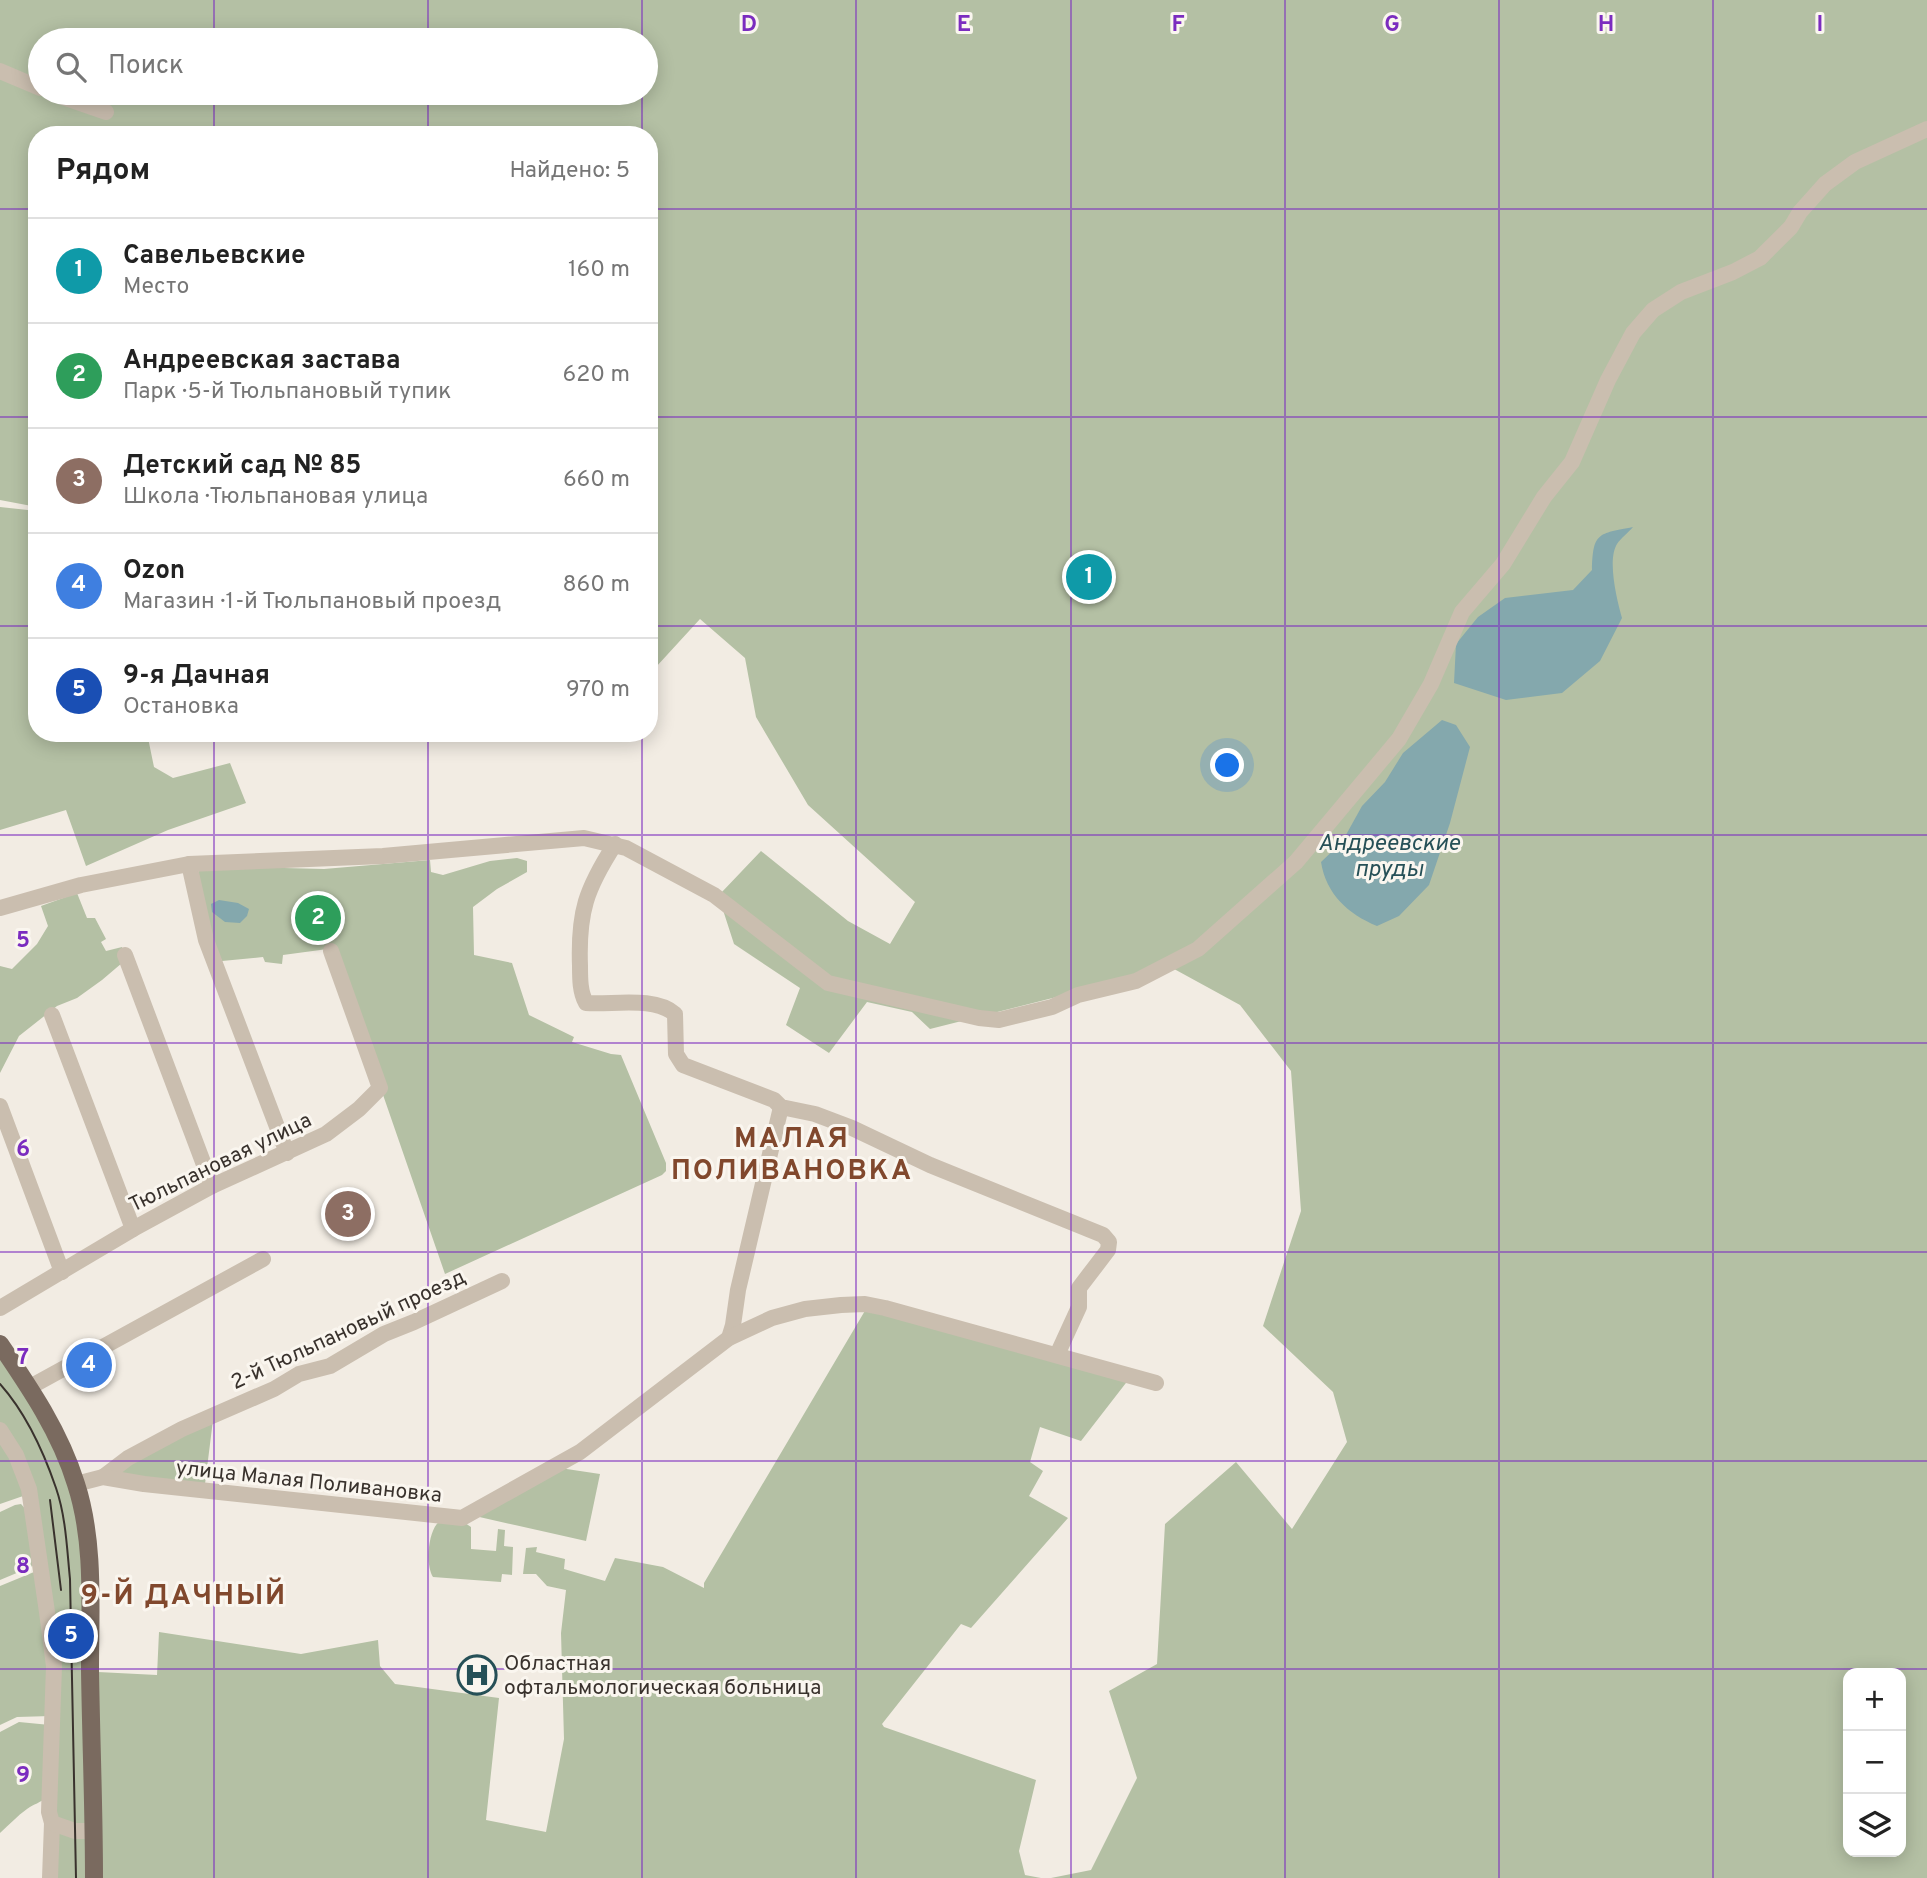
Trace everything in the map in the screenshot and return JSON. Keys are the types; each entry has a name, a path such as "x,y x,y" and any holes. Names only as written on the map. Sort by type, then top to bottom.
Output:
{"main road":[{"path":"0,1344 57,1433 76,1484 85,1529 89,1582 94,1878"}],"street":[{"path":"0,71 28,83"},
{"path":"86,105 106,112"},
{"path":"0,908 81,884 189,864 383,856 584,838 615,844 714,895 828,983 979,1018 999,1020 1052,1007 1078,995 1136,981 1198,949 1296,862 1399,738 1431,684 1462,612 1503,564 1544,497 1572,462 1608,380 1633,333 1653,310 1681,292 1733,272 1760,258 1791,227 1800,212 1825,184 1855,162 1927,129"},
{"path":"615,844 595,878 584,904 579,930 580,987 586,1003 649,1003 670,1009 675,1014 676,1054 682,1065 774,1100 781,1107 815,1114 852,1128 930,1165 1103,1235 1109,1242 1108,1250 1079,1288 1079,1307 1057,1355"},
{"path":"189,864 205,940 287,1153"},
{"name":"Тюльпановая улица","path":"0,1308 133,1229 212,1186 326,1134 359,1109 380,1088 331,951"},
{"path":"125,955 212,1186"},
{"path":"52,1015 133,1229"},
{"path":"0,1106 62,1272"},
{"path":"729,1338 781,1107"},
{"path":"30,1387 263,1259"},
{"name":"2-й Тюльпановый проезд","path":"103,1477 128,1458 182,1429 299,1374 330,1366 384,1334 502,1280"},
{"name":"улица Малая Поливановка","path":"76,1484 103,1477 144,1484 462,1518 580,1452 729,1338 772,1318 805,1308 865,1304 1156,1382"},
{"path":"0,1430 16,1455 29,1489 54,1666 49,1812 52,1823 50,1878"},
{"path":"52,1823 75,1831 94,1831"}],"green space":[{"path":"0,0 1927,0 1927,1878 1051,1878 1091,1870 1137,1778 1109,1691 1157,1664 1165,1524 1236,1462 1292,1529 1347,1442 1333,1392 1263,1326 1301,1211 1291,1071 1240,1005 1165,964 1132,978 930,1029 912,1012 867,1002 829,1053 786,1025 800,988 734,944 723,910 721,893 761,851 848,921 890,944 915,902 808,805 756,717 745,658 700,619 658,665 658,126 28,126 28,505 0,500"},
{"path":"0,507 28,510 28,742 149,742 154,767 173,778 230,763 246,803 168,830 86,866 66,810 0,830"},
{"path":"517,858 527,861 527,872 473,907 474,955 512,963 529,1015 574,1037 572,1042 621,1055 666,1163 666,1171 445,1274 345,985 335,948 283,955 282,964 265,962 263,957 222,961 209,934 197,875 199,871 240,867 324,869 430,860 431,872 443,875 490,861"},
{"path":"77,893 87,918 95,918 106,939 101,942 106,951 122,947 122,963 77,998 57,1006 19,1036 0,1073 0,966 12,969 37,944 48,926 41,906"},
{"path":"866,1309 1129,1379 1081,1441 1040,1427 1030,1462 1043,1471 1029,1496 1068,1518 971,1628 961,1624 882,1724 884,1727 1036,1780 1019,1851 1025,1875 1041,1878 99,1878 98,1672 157,1675 159,1632 301,1654 378,1640 380,1666 395,1684 499,1698 486,1820 546,1832 564,1739 561,1633 566,1590 547,1586 536,1574 523,1574 526,1548 537,1547 536,1552 565,1559 564,1569 605,1581 615,1558 663,1567 704,1588 704,1583"},
{"path":"0,1352 52,1433 78,1514 82,1571 88,1878 55,1878 57,1665 37,1523 0,1425"},
{"path":"213,1420 205,1484 123,1475 120,1467"},
{"path":"0,1435 26,1495 0,1504"},
{"path":"560,1468 600,1474 586,1541 475,1516"},
{"path":"21,1504 28,1512 38,1562 0,1580 0,1512"},
{"path":"440,1521 465,1523 471,1527 471,1549 496,1551 498,1529 505,1530 504,1546 513,1547 512,1575 502,1574 501,1582 433,1577 429,1564 430,1539"},
{"path":"34,1572 39,1578 51,1716 17,1717 0,1725 0,1586"},
{"path":"19,1722 50,1725 47,1797 23,1812 0,1833 0,1732"}],"water":[{"path":"1633,527 1614,551 1614,580 1622,618 1600,661 1562,693 1506,700 1454,683 1456,644 1478,617 1505,598 1573,590 1592,570 1594,548 1600,537 1612,531"},
{"name":"Андреевские пруды","path":"1442,720 1456,725 1470,747 1450,823 1429,885 1399,916 1377,926 1340,902 1328,884 1321,862 1342,842 1362,806 1385,782 1403,753"},
{"path":"219,900 238,903 249,909 247,916 240,923 225,922 212,912 211,904"}],"tram line":[{"path":"0,1384 18,1407 40,1447 56,1488 64,1522 70,1579 76,1878"},
{"path":"50,1500 61,1590"}],"place":[{"name":"Савельевские","path":"1089,577"},
{"name":"Андреевская застава","path":"318,918"},
{"name":"Детский сад № 85","path":"348,1214"},
{"name":"Ozon","path":"89,1365"},
{"name":"9-я Дачная","path":"71,1636"},
{"name":"Областная офтальмологическая больница","path":"477,1675"}],"district":[{"name":"МАЛАЯ ПОЛИВАНОВКА","path":"792,1153"},
{"name":"9-Й ДАЧНЫЙ","path":"184,1594"}]}
